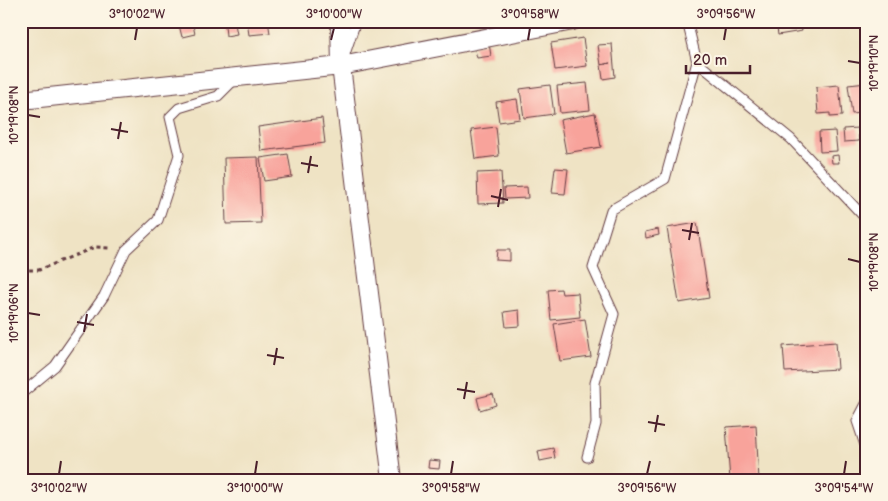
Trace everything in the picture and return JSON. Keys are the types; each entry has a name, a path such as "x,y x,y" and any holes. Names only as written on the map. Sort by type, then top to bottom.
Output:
{"street":[{"path":"340,21 341,66 392,480"},
{"path":"21,100 341,66 573,21"}],"lane":[{"path":"341,66 356,21"},
{"path":"587,457 596,424 595,383 614,314 593,268 611,210 665,179 696,62 687,21"},
{"path":"696,62 791,139 867,220"},
{"path":"21,394 55,366 104,296 126,250 158,220 179,155 170,117 179,108 218,96 236,77"},
{"path":"867,402 857,421 867,451"}],"path":[{"path":"21,270 39,270 94,247 126,250"}],"building":[{"path":"178,21 192,21 195,34 182,37"},
{"path":"247,21 268,21 270,33 249,35"},
{"path":"776,21 800,21 802,31 778,35"},
{"path":"235,24 237,34 226,36 225,25"},
{"path":"583,38 587,66 555,70 551,43"},
{"path":"489,43 491,56 477,58 474,46"},
{"path":"612,44 615,77 603,79 598,45"},
{"path":"587,83 590,110 560,113 557,86"},
{"path":"867,83 867,112 852,114 848,85"},
{"path":"550,85 554,114 524,118 520,89"},
{"path":"839,85 842,116 830,117 830,113 818,114 816,87"},
{"path":"517,99 520,119 499,122 496,102"},
{"path":"595,113 601,147 566,153 560,120"},
{"path":"322,118 325,143 261,151 258,127"},
{"path":"496,127 499,156 475,159 471,130"},
{"path":"858,128 859,141 844,142 843,129"},
{"path":"835,131 837,151 820,152 819,132"},
{"path":"288,154 292,177 264,181 260,158"},
{"path":"838,155 839,163 832,163 831,156"},
{"path":"258,157 261,223 226,224 224,158"},
{"path":"555,168 568,169 565,194 552,193"},
{"path":"501,172 503,203 478,204 477,173"},
{"path":"527,187 528,198 505,199 504,188"},
{"path":"697,223 709,298 679,303 667,228"},
{"path":"658,229 659,235 646,238 645,232"},
{"path":"497,250 510,250 510,261 496,260"},
{"path":"561,289 562,294 578,293 580,317 551,320 548,290"},
{"path":"519,310 520,326 506,327 504,312"},
{"path":"585,319 591,357 560,361 554,324"},
{"path":"836,342 838,369 785,372 783,346"},
{"path":"493,394 496,405 480,410 477,398"},
{"path":"756,425 759,480 730,480 726,427"},
{"path":"553,448 555,458 540,461 538,451"},
{"path":"429,460 440,461 439,469 428,468"}]}
